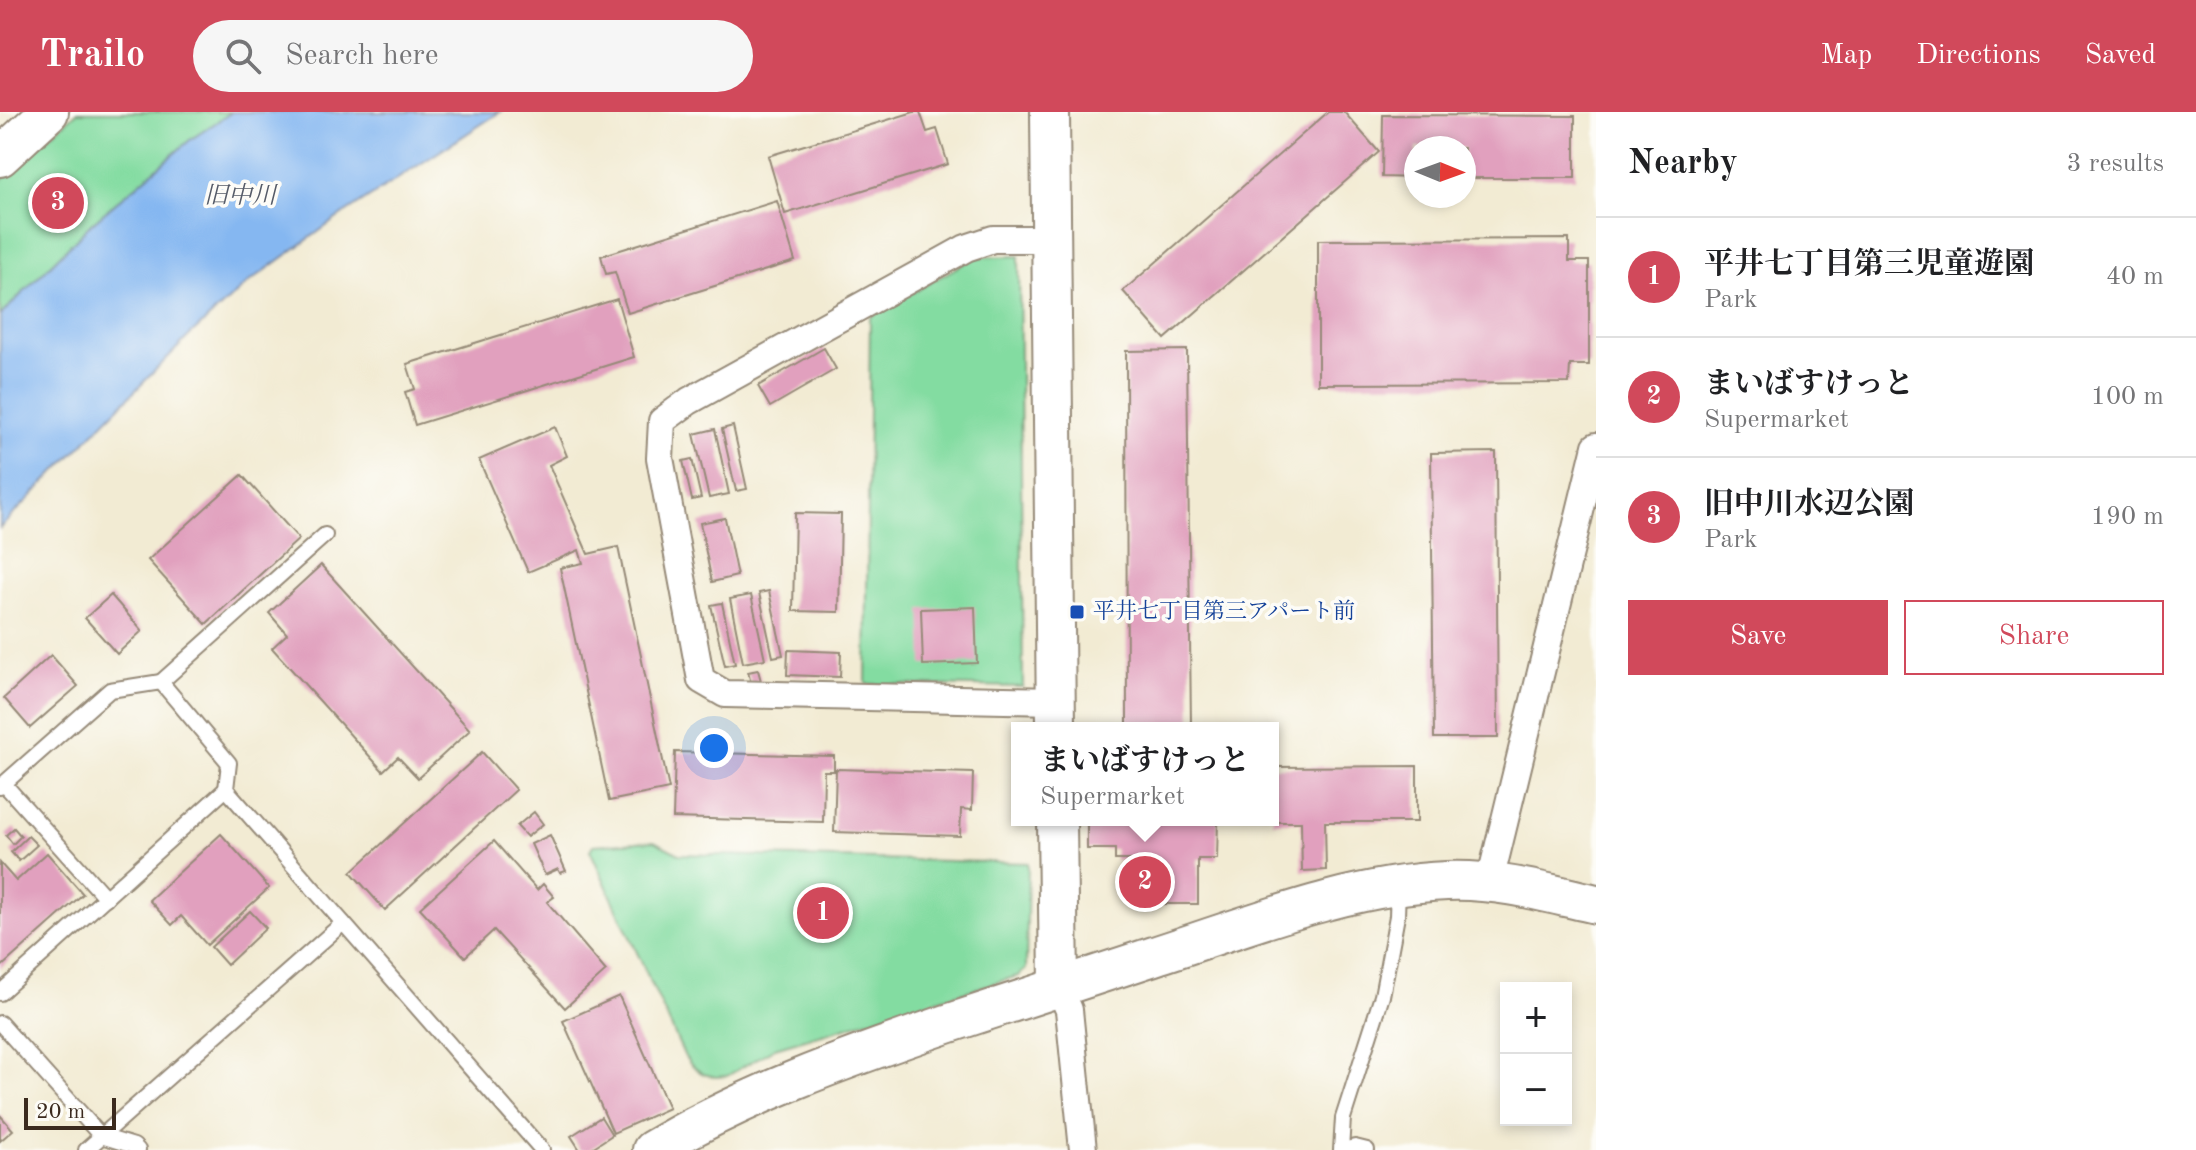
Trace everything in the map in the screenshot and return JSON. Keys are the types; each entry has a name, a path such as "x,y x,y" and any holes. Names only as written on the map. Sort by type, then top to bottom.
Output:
{"street":[{"path":"0,157 49,112"},
{"path":"1050,112 1052,239 1056,714 725,694 701,680 660,458 662,421 689,401 966,248 993,239 1052,239"},
{"path":"1490,881 1596,446"},
{"path":"1057,826 1059,987 1069,1010 1083,1150"},
{"path":"652,1150 785,1082 852,1056 1339,897 1398,886 1490,881 1596,904"}],"lane":[{"path":"106,898 2,786 110,690 161,682 325,535"},
{"path":"0,993 226,789 229,763 161,682"},
{"path":"226,789 542,1150"},
{"path":"1367,1150 1355,1147 1342,1150 1343,1118 1382,996 1397,916 1398,886"},
{"path":"86,1150 343,923"},
{"path":"0,1023 101,1136 138,1150"}],"green space":[{"path":"77,112 232,112 190,140 90,225 0,316 0,181"},
{"path":"1019,256 1023,687 866,684 870,317 975,257"},
{"path":"654,841 679,854 1028,863 1026,969 1018,976 775,1048 727,1076 703,1074 685,1057 590,850 593,845"}],"water":[{"name":"旧中川","path":"232,112 500,112 336,219 248,283 189,336 0,528 0,316 90,225 190,140"}],"building":[{"path":"920,112 927,132 937,129 948,164 785,214 768,156"},
{"path":"1328,112 1344,112 1379,152 1165,339 1123,291"},
{"path":"1383,115 1575,116 1575,178 1476,178 1476,136 1404,136 1404,178 1382,177"},
{"path":"777,201 795,261 628,313 615,272 606,274 601,256"},
{"path":"1569,239 1569,261 1589,261 1589,365 1570,365 1569,383 1318,384 1318,240"},
{"path":"617,299 634,357 415,425 405,392 415,389 407,364"},
{"path":"824,348 836,369 770,407 758,386"},
{"path":"1187,350 1191,722 1127,722 1126,351"},
{"path":"733,426 747,489 736,491 722,429"},
{"path":"555,427 567,456 549,465 588,554 618,547 669,789 609,801 560,568 583,563 579,550 528,572 479,460"},
{"path":"715,429 729,494 709,498 694,434"},
{"path":"1496,452 1498,738 1434,738 1431,453"},
{"path":"692,459 701,498 692,500 683,461"},
{"path":"242,475 299,539 206,624 148,560"},
{"path":"795,513 841,514 839,612 793,611"},
{"path":"725,518 737,576 712,582 700,523"},
{"path":"321,565 470,730 418,778 398,757 383,771 272,648 287,634 269,613"},
{"path":"769,591 783,655 773,657 759,593"},
{"path":"111,595 142,631 117,654 85,618"},
{"path":"751,595 765,659 743,663 730,599"},
{"path":"722,603 735,664 725,666 711,605"},
{"path":"975,607 977,663 923,665 921,609"},
{"path":"788,650 841,652 840,677 787,675"},
{"path":"51,655 78,686 30,728 4,698"},
{"path":"758,670 761,681 751,683 748,672"},
{"path":"482,752 516,790 385,910 351,872"},
{"path":"675,752 834,756 834,771 824,771 823,822 673,818"},
{"path":"1417,766 1417,822 1325,822 1326,870 1302,871 1301,822 1279,822 1279,767"},
{"path":"836,769 973,773 972,810 961,809 960,836 834,832"},
{"path":"534,812 543,824 527,837 517,826"},
{"path":"1087,826 1218,826 1217,859 1198,859 1198,904 1135,904 1135,860 1115,860 1115,849 1087,849"},
{"path":"14,828 21,836 13,844 6,835"},
{"path":"221,834 269,888 207,945 181,916 172,925 149,900"},
{"path":"550,835 566,871 560,873 558,869 545,875 531,844"},
{"path":"28,836 37,845 19,861 11,852"},
{"path":"494,841 537,890 543,884 554,897 547,902 606,971 565,1008 494,930 465,957 420,908"},
{"path":"47,853 83,894 0,968 0,863 16,881"},
{"path":"250,911 266,928 227,965 211,947"},
{"path":"619,996 669,1108 613,1133 563,1021"},
{"path":"0,1115 13,1130 0,1141"},
{"path":"601,1117 612,1135 589,1150 580,1150 571,1136"}],"place":[{"name":"旧中川水辺公園","path":"58,203"},
{"name":"平井七丁目第三アパート前","path":"1077,612"},
{"name":"まいばすけっと","path":"1145,882"},
{"name":"平井七丁目第三児童遊園","path":"823,913"}]}
